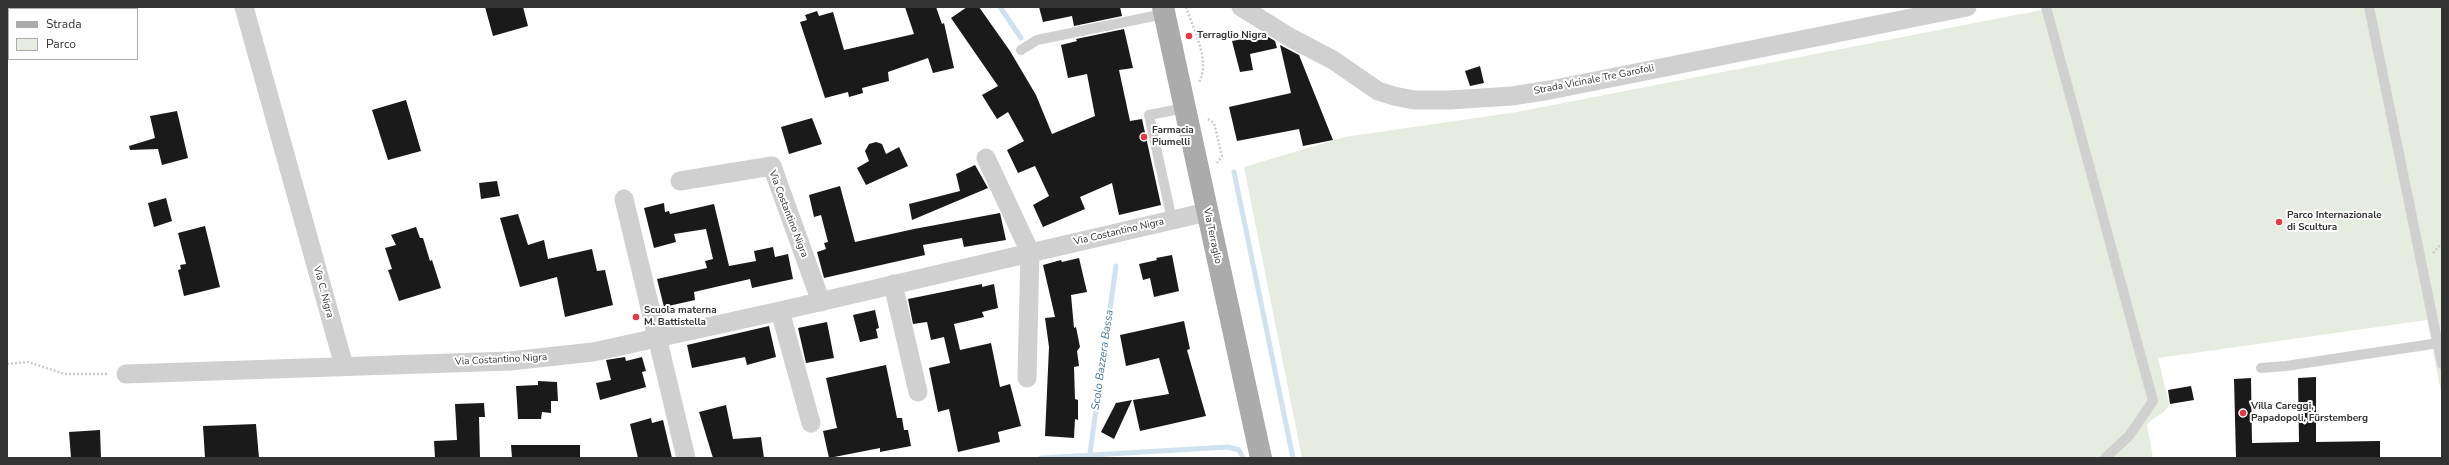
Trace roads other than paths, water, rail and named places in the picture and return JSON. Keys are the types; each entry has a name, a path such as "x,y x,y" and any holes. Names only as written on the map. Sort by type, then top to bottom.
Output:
{"main road":[{"name":"Via Terraglio","path":"1163,10 1261,458"}],"street":[{"name":"Via C. Nigra","path":"244,7 344,366"},
{"name":"Strada Vicinale Tre Garofoli","path":"1241,7 1291,38 1333,60 1378,92 1414,100 1512,96 1550,90 1967,7"},
{"path":"986,158 1030,252 1027,378"},
{"name":"Via Costantino Nigra","path":"680,181 772,166 822,302"},
{"path":"624,199 656,338 686,458"},
{"name":"Via Costantino Nigra","path":"344,366 510,361 566,356 822,302 893,284 1207,212"},
{"path":"893,284 918,392"},
{"path":"780,311 811,423"},
{"path":"126,374 344,366"}],"lane":[{"path":"2046,7 2153,401 2129,436 2105,458"},
{"path":"2369,7 2439,343 2442,364"},
{"name":"Via Terraglio","path":"1021,50 1037,40 1163,10"},
{"path":"1172,220 1148,115 1185,108"},
{"path":"2261,368 2286,366 2439,343"}],"waterway":[{"name":"Scolo Bazzera Bassa","path":"1000,7 1021,38"},
{"path":"1234,172 1293,458"},
{"name":"Scolo Bazzera Bassa","path":"1090,453 1116,266"},
{"path":"1041,458 1228,447 1239,450 1243,458"}],"place":[{"name":"Terraglio Nigra","path":"1189,36"},
{"name":"Farmacia Piumelli","path":"1144,137"},
{"name":"Parco Internazionale di Scultura","path":"2279,222"},
{"name":"Scuola materna M. Battistella","path":"636,317"},
{"name":"Villa Careggi, Papadopoli, Fürstemberg","path":"2243,413"}]}
